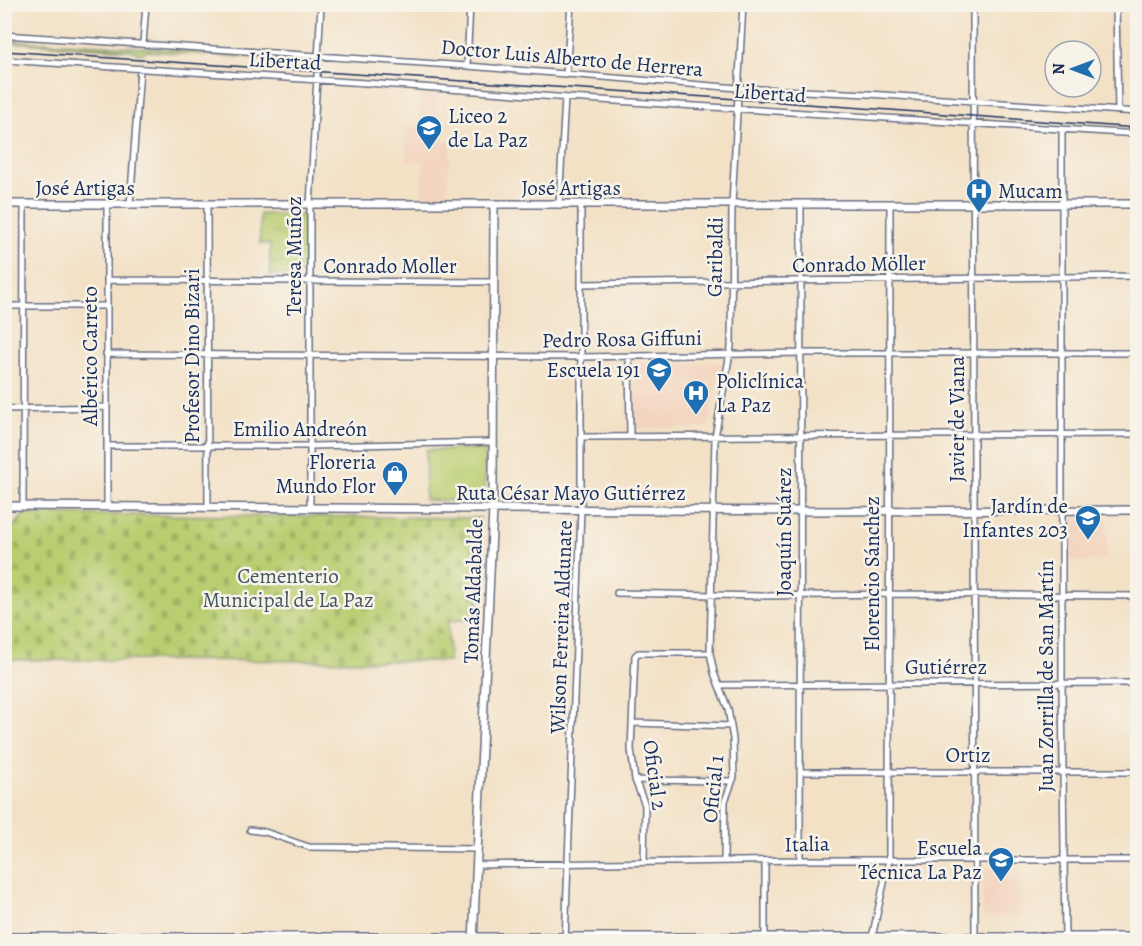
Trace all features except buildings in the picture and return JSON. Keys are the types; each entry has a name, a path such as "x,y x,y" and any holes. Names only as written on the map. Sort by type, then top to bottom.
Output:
{"street":[{"path":"142,45 146,4"},
{"name":"Teresa Muñoz","path":"310,509 310,205 321,4"},
{"path":"467,66 470,4"},
{"path":"566,75 571,4"},
{"name":"Garibaldi","path":"710,653 715,437 730,354 732,204 743,4"},
{"name":"Javier de Viana","path":"973,4 975,939"},
{"path":"1116,4 1118,111"},
{"name":"Doctor Luis Alberto de Herrera","path":"4,35 317,55 738,88 868,94 1137,112"},
{"name":"Libertad","path":"4,60 1137,134"},
{"path":"130,205 140,70"},
{"path":"559,205 565,98"},
{"name":"Juan Zorrilla de San Martín","path":"1062,129 1062,683 1065,936"},
{"name":"José Artigas","path":"4,204 1137,204"},
{"path":"23,506 24,204"},
{"name":"Albérico Carreto","path":"107,205 107,507"},
{"name":"Profesor Dino Bizari","path":"207,205 208,507"},
{"name":"Tomás Aldabalde","path":"473,939 493,509 494,205"},
{"name":"Wilson Ferreira Aldunate","path":"565,939 581,510 581,205"},
{"name":"Joaquín Suárez","path":"800,860 801,205"},
{"name":"Florencio Sánchez","path":"871,939 889,860 890,205"},
{"name":"Conrado Möller","path":"581,284 1137,276"},
{"name":"Conrado Moller","path":"106,280 494,282"},
{"path":"4,306 106,306"},
{"name":"Pedro Rosa Giffuni","path":"106,354 582,357 801,353 1137,353"},
{"path":"629,356 630,436"},
{"path":"4,409 106,407"},
{"path":"582,437 1137,434"},
{"name":"Emilio Andreón","path":"107,446 311,446 492,442"},
{"name":"Ruta César Mayo Gutiérrez","path":"4,506 888,512 1137,510"},
{"path":"617,593 1137,596"},
{"name":"Oficial 2","path":"644,862 645,805 635,780 631,749 635,656 638,653 710,653"},
{"name":"Oficial 1","path":"710,653 728,709 735,764 725,801 724,861"},
{"name":"Gutiérrez","path":"719,685 1137,683"},
{"path":"633,723 731,726"},
{"name":"Ortiz","path":"800,772 1137,772"},
{"path":"635,780 732,781"},
{"path":"250,830 265,832 309,847 477,849"},
{"name":"Italia","path":"476,865 800,860 1137,860"},
{"path":"765,861 765,939"},
{"path":"4,936 91,939 1046,939 1065,936 1113,939 1137,936"}],"shaded area":[{"name":"Liceo 2 de La Paz","path":"420,90 439,92 435,140 451,141 447,197 421,197 423,161 407,160 407,127 417,127"},
{"path":"636,363 721,363 709,425 705,428 636,428"},
{"name":"Jardín de Infantes 203","path":"1070,518 1107,518 1107,561 1070,561"},
{"name":"Escuela Técnica La Paz","path":"987,868 1020,868 1020,917 983,917 983,872"}],"green space":[{"path":"4,40 301,57 299,60 292,60 147,51 140,54 131,50 5,42"},
{"path":"260,214 301,214 304,217 304,271 300,275 270,275 270,244 260,244"},
{"path":"485,449 485,501 425,500 426,450"},
{"name":"Cementerio Municipal de La Paz","path":"25,514 480,518 478,619 448,621 449,661 5,660 5,535"}],"railway":[{"path":"4,51 1138,128"}],"place":[{"name":"Liceo 2 de La Paz","path":"429,151"},
{"name":"Mucam","path":"979,214"},
{"name":"Escuela 191","path":"659,393"},
{"name":"Policlínica La Paz","path":"696,416"},
{"name":"Floreria Mundo Flor","path":"395,497"},
{"name":"Jardín de Infantes 203","path":"1088,541"},
{"name":"Escuela Técnica La Paz","path":"1001,883"}]}
